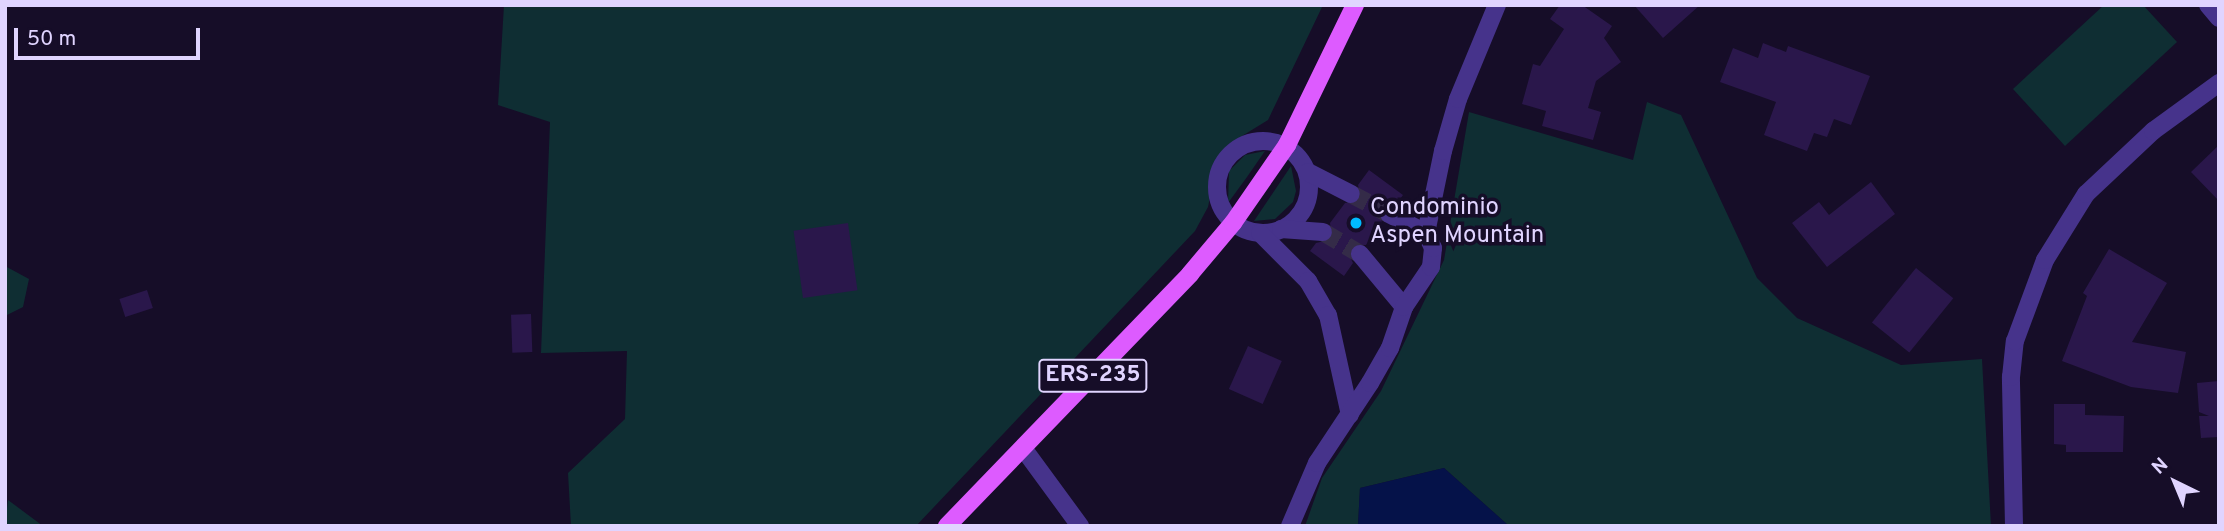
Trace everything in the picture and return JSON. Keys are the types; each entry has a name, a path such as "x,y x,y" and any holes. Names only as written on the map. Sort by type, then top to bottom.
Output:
{"main road":[{"name":"ERS-235","path":"947,526 1190,274 1233,223 1287,145 1355,5"}],"street":[{"path":"1426,233 1458,99 1497,5"},
{"path":"2208,5 2219,18"},
{"path":"2014,526 2011,377 2015,341 2045,260 2086,194 2153,131 2219,83"},
{"path":"1350,415 1328,315 1308,281 1260,233 1233,223 1222,213 1216,197 1224,163 1252,144 1287,145 1308,172 1352,194"},
{"path":"1280,229 1297,216 1308,198 1308,172"},
{"path":"1290,526 1317,463 1350,415 1390,348 1404,307 1431,267 1433,248 1426,233 1389,214"},
{"path":"1260,233 1280,229 1324,232"},
{"path":"1360,254 1404,307"},
{"path":"1023,448 1080,526"}],"green space":[{"path":"504,5 1323,5 1268,120 1229,144 1218,157 1208,207 1195,231 916,526 571,526 568,473 625,419 627,351 541,353 550,122 498,105"},
{"path":"2104,5 2143,5 2177,42 2065,146 2013,89"},
{"path":"1647,102 1681,115 1757,278 1797,318 1901,365 1982,359 1991,526 1509,526 1444,468 1360,488 1358,526 1305,526 1322,478 1381,391 1444,260 1469,112 1633,160"},
{"path":"1265,151 1228,203 1229,171 1245,155"},
{"path":"1291,166 1296,191 1293,202 1275,219 1254,221"},
{"path":"5,266 29,279 23,307 5,316"},
{"path":"8,500 43,526 5,526"}],"shaded area":[{"path":"1444,468 1509,526 1358,526 1360,488"}],"building":[{"path":"1560,5 1582,5 1612,26 1604,38 1621,62 1596,81 1588,108 1601,112 1593,140 1542,126 1546,111 1522,104 1533,64 1540,66 1564,29 1550,19"},
{"path":"1634,5 1700,5 1663,38"},
{"path":"1763,43 1786,52 1788,46 1870,76 1851,125 1834,119 1827,137 1814,133 1807,151 1764,135 1776,102 1720,82 1733,48 1758,58"},
{"path":"2219,145 2219,201 2191,172"},
{"name":"Condominio Aspen Mountain","path":"1369,170 1403,195 1396,205 1388,203 1379,208 1382,223 1366,245 1352,246 1349,255 1353,263 1344,276 1310,251 1316,243 1332,239 1330,223 1345,203 1361,200 1358,185"},
{"path":"1871,182 1895,214 1827,267 1792,223 1819,202 1829,215"},
{"path":"848,223 857,290 803,298 794,231"},
{"path":"2109,249 2167,283 2132,342 2186,352 2178,393 2131,387 2062,361 2087,296 2083,293"},
{"path":"1916,268 1953,298 1909,353 1872,322"},
{"path":"147,290 153,308 125,317 119,299"},
{"path":"531,314 532,352 512,353 511,315"},
{"path":"1248,346 1282,361 1263,404 1229,389"},
{"path":"2219,381 2219,437 2201,438 2199,416 2209,416 2199,412 2197,383"},
{"path":"2054,404 2085,404 2085,415 2124,416 2123,452 2066,452 2066,445 2054,444"}],"tunnel":[{"path":"1351,194 1389,214"},
{"path":"1323,232 1360,254"}],"place":[{"name":"Condominio Aspen Mountain","path":"1356,223"}]}
